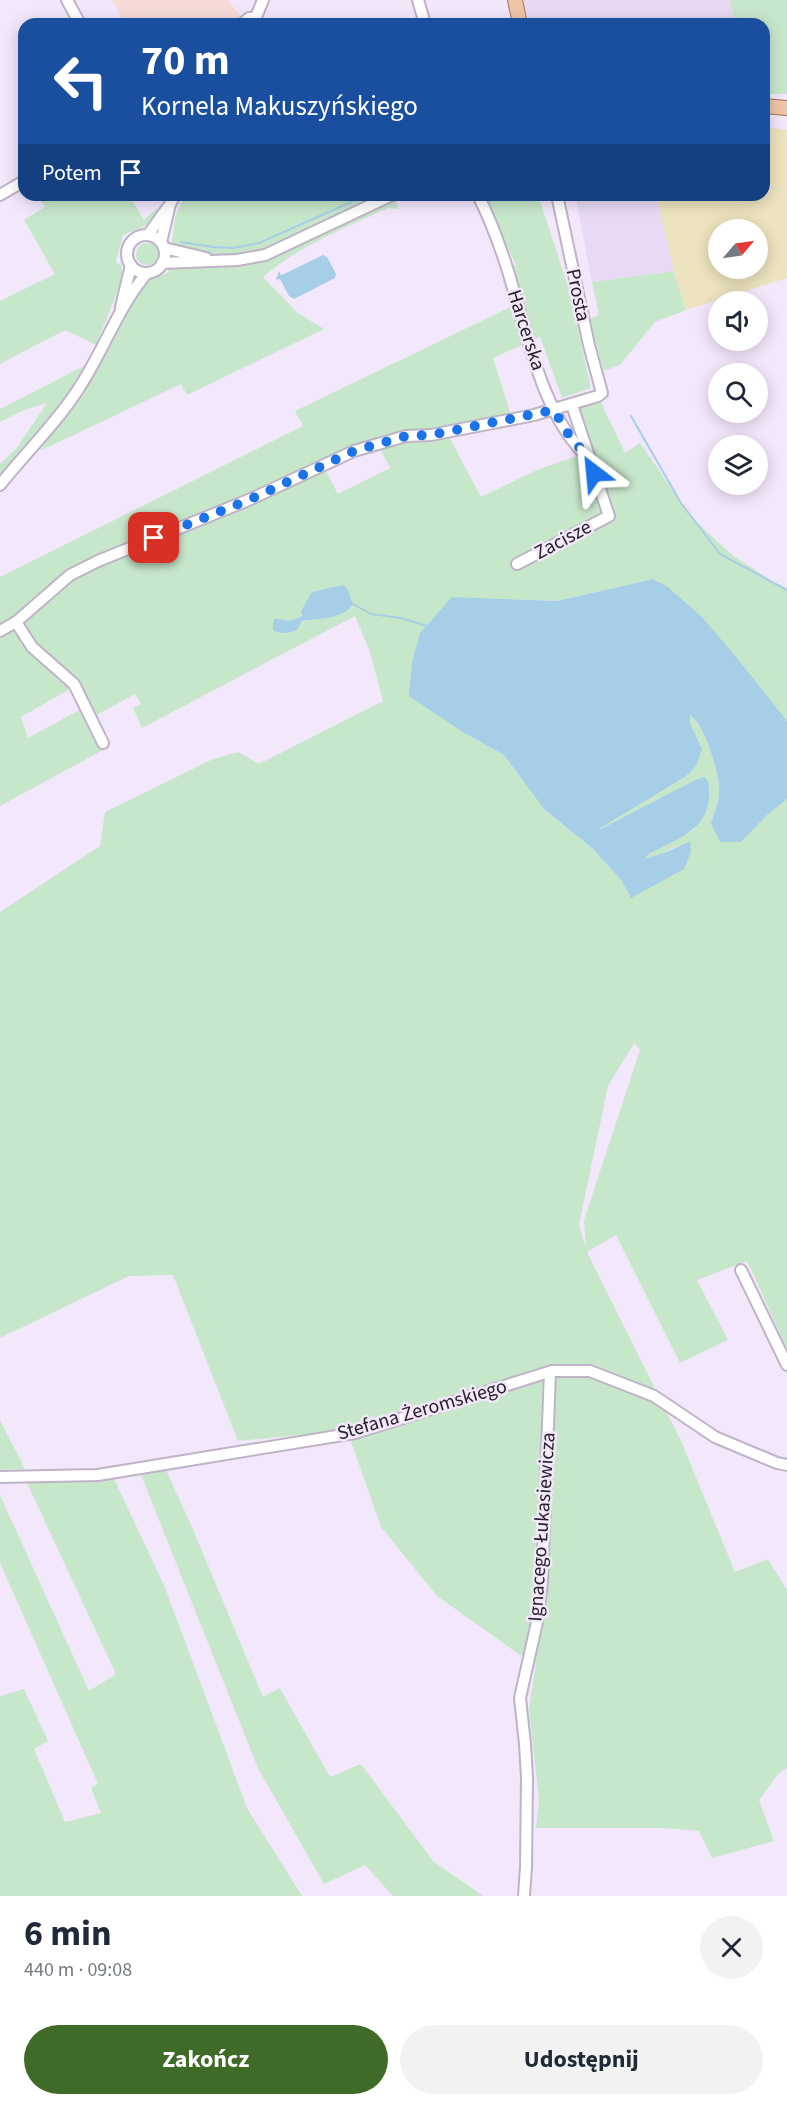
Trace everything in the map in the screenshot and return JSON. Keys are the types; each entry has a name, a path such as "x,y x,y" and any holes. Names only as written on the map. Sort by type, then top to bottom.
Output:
{"main road":[{"path":"515,0 519,18"},
{"path":"770,107 787,108"}],"street":[{"path":"67,0 77,18"},
{"path":"255,18 263,0"},
{"path":"418,0 423,18"},
{"path":"2,190 18,183"},
{"path":"172,201 148,235 137,238 129,246 128,258 131,265 138,271 147,273 154,271 162,263 165,256 162,245 173,201"},
{"path":"162,263 245,260 265,255 379,201"},
{"name":"Harcerska","path":"481,201 495,233 533,357 554,410 570,437 589,458"},
{"name":"Prosta","path":"558,201 589,345 602,393 593,399 572,405"},
{"path":"148,235 162,245 212,260"},
{"path":"121,310 131,265"},
{"path":"0,485 46,433 72,399 93,365 121,310 147,273"},
{"path":"0,632 16,622 70,575 98,561 230,508 354,451 406,436 431,435 572,405"},
{"name":"Harcerska","path":"572,405 609,516"},
{"name":"Zacisze","path":"517,564 609,516"},
{"path":"16,622 30,645 74,684 103,743"},
{"path":"741,1270 787,1365"},
{"name":"Stefana Żeromskiego","path":"0,1477 98,1475 355,1433 550,1372 590,1371 654,1396 715,1437 787,1466"},
{"name":"Ignacego Łukasiewicza","path":"524,1896 527,1768 520,1698 537,1622 542,1582 546,1532 550,1372"}],"shaded area":[{"path":"112,0 228,0 240,16 238,18 122,18"},
{"path":"523,0 730,0 734,18 528,18"},
{"path":"576,201 657,201 674,271 592,282"}],"green space":[{"path":"730,0 787,0 787,94 770,94 770,18 734,18"},
{"path":"42,201 133,201 144,220 157,208 156,214 149,223 123,235 116,262 121,265 123,277 96,345 65,330 0,364 0,301 55,274 24,220 45,207"},
{"path":"182,201 396,201 398,209 388,208 323,238 292,256 263,277 298,313 324,329 187,395 181,384 40,451 112,343 143,282 168,273 175,217"},
{"path":"486,201 540,201 569,289 591,388 562,398 540,337 493,358 514,424 448,435 481,497 537,470 585,453 589,458 594,489 601,480 577,407 598,396 625,453 640,443 692,518 731,554 787,591 787,721 653,579 557,601 452,598 466,734 504,755 544,809 592,848 622,881 690,841 644,861 649,854 695,829 695,780 601,830 599,828 685,777 702,749 690,723 690,715 696,721 711,752 717,776 719,795 711,823 765,817 787,799 787,1349 747,1261 697,1280 728,1340 680,1363 616,1235 587,1252 682,1443 735,1572 768,1559 787,1590 787,1768 779,1773 759,1800 774,1841 712,1858 699,1831 663,1828 536,1828 539,1801 529,1708 536,1663 517,1653 437,1596 381,1527 347,1430 238,1441 173,1275 129,1276 0,1338 0,912 100,846 105,812 211,760 238,752 259,764 383,701 370,652 355,616 142,728 133,708 141,704 135,694 89,719 103,750 0,806 0,577 303,426 295,411 517,304 507,269 516,265","holes":["379,447 390,468 338,494 324,468","342,585 329,617 302,621 297,630 288,633 275,618 296,619 303,612 312,592","72,688 83,708 28,738 21,717","634,1043 640,1050 584,1220 586,1248 579,1225 608,1086"]},
{"path":"147,243 155,246 158,254 155,262 147,265 139,262 136,254 139,246"},
{"path":"674,271 686,310 655,322 620,365 604,371 589,319 599,315 592,282"},
{"path":"86,365 56,410 0,475 0,464 16,449 47,403 24,410 0,422 0,409"},
{"path":"0,1420 25,1469 0,1470"},
{"path":"166,1470 263,1697 280,1688 330,1777 361,1764 433,1861 483,1896 393,1896 365,1865 324,1884 258,1768 141,1475"},
{"path":"114,1479 164,1585 247,1808 302,1896 0,1896 0,1696 24,1689 48,1741 34,1749 65,1822 101,1813 91,1788 98,1784 0,1563 0,1495 89,1691 116,1674 27,1483"}],"sand":[{"path":"770,127 787,130 787,278 746,291 708,291 708,303 686,310 657,201 770,201"}],"water":[{"path":"323,255 327,257 336,274 335,278 294,299 289,296 280,279 276,280 279,271 281,275"},
{"path":"653,579 668,587 702,617 787,721 787,799 765,817 741,842 720,842 711,823 719,795 715,764 701,729 690,715 690,723 702,749 696,766 685,777 600,828 695,780 704,777 708,781 709,797 702,820 685,835 649,854 645,859 690,841 691,852 684,869 631,898 622,881 592,848 544,809 504,755 466,734 409,696 412,662 420,633 452,597 557,601"},
{"path":"342,585 347,588 353,604 343,613 302,621 297,630 291,632 282,633 273,630 275,618 288,620 302,616 301,611 312,592"}],"waterway":[{"path":"181,242 233,248 259,243 354,201"},
{"path":"631,416 681,503 720,554 787,590"},
{"path":"353,604 371,614 401,618 427,626"}],"route":[{"path":"154,538 210,517 354,451 406,436 431,435 554,410 570,437 589,458 594,473"}]}
